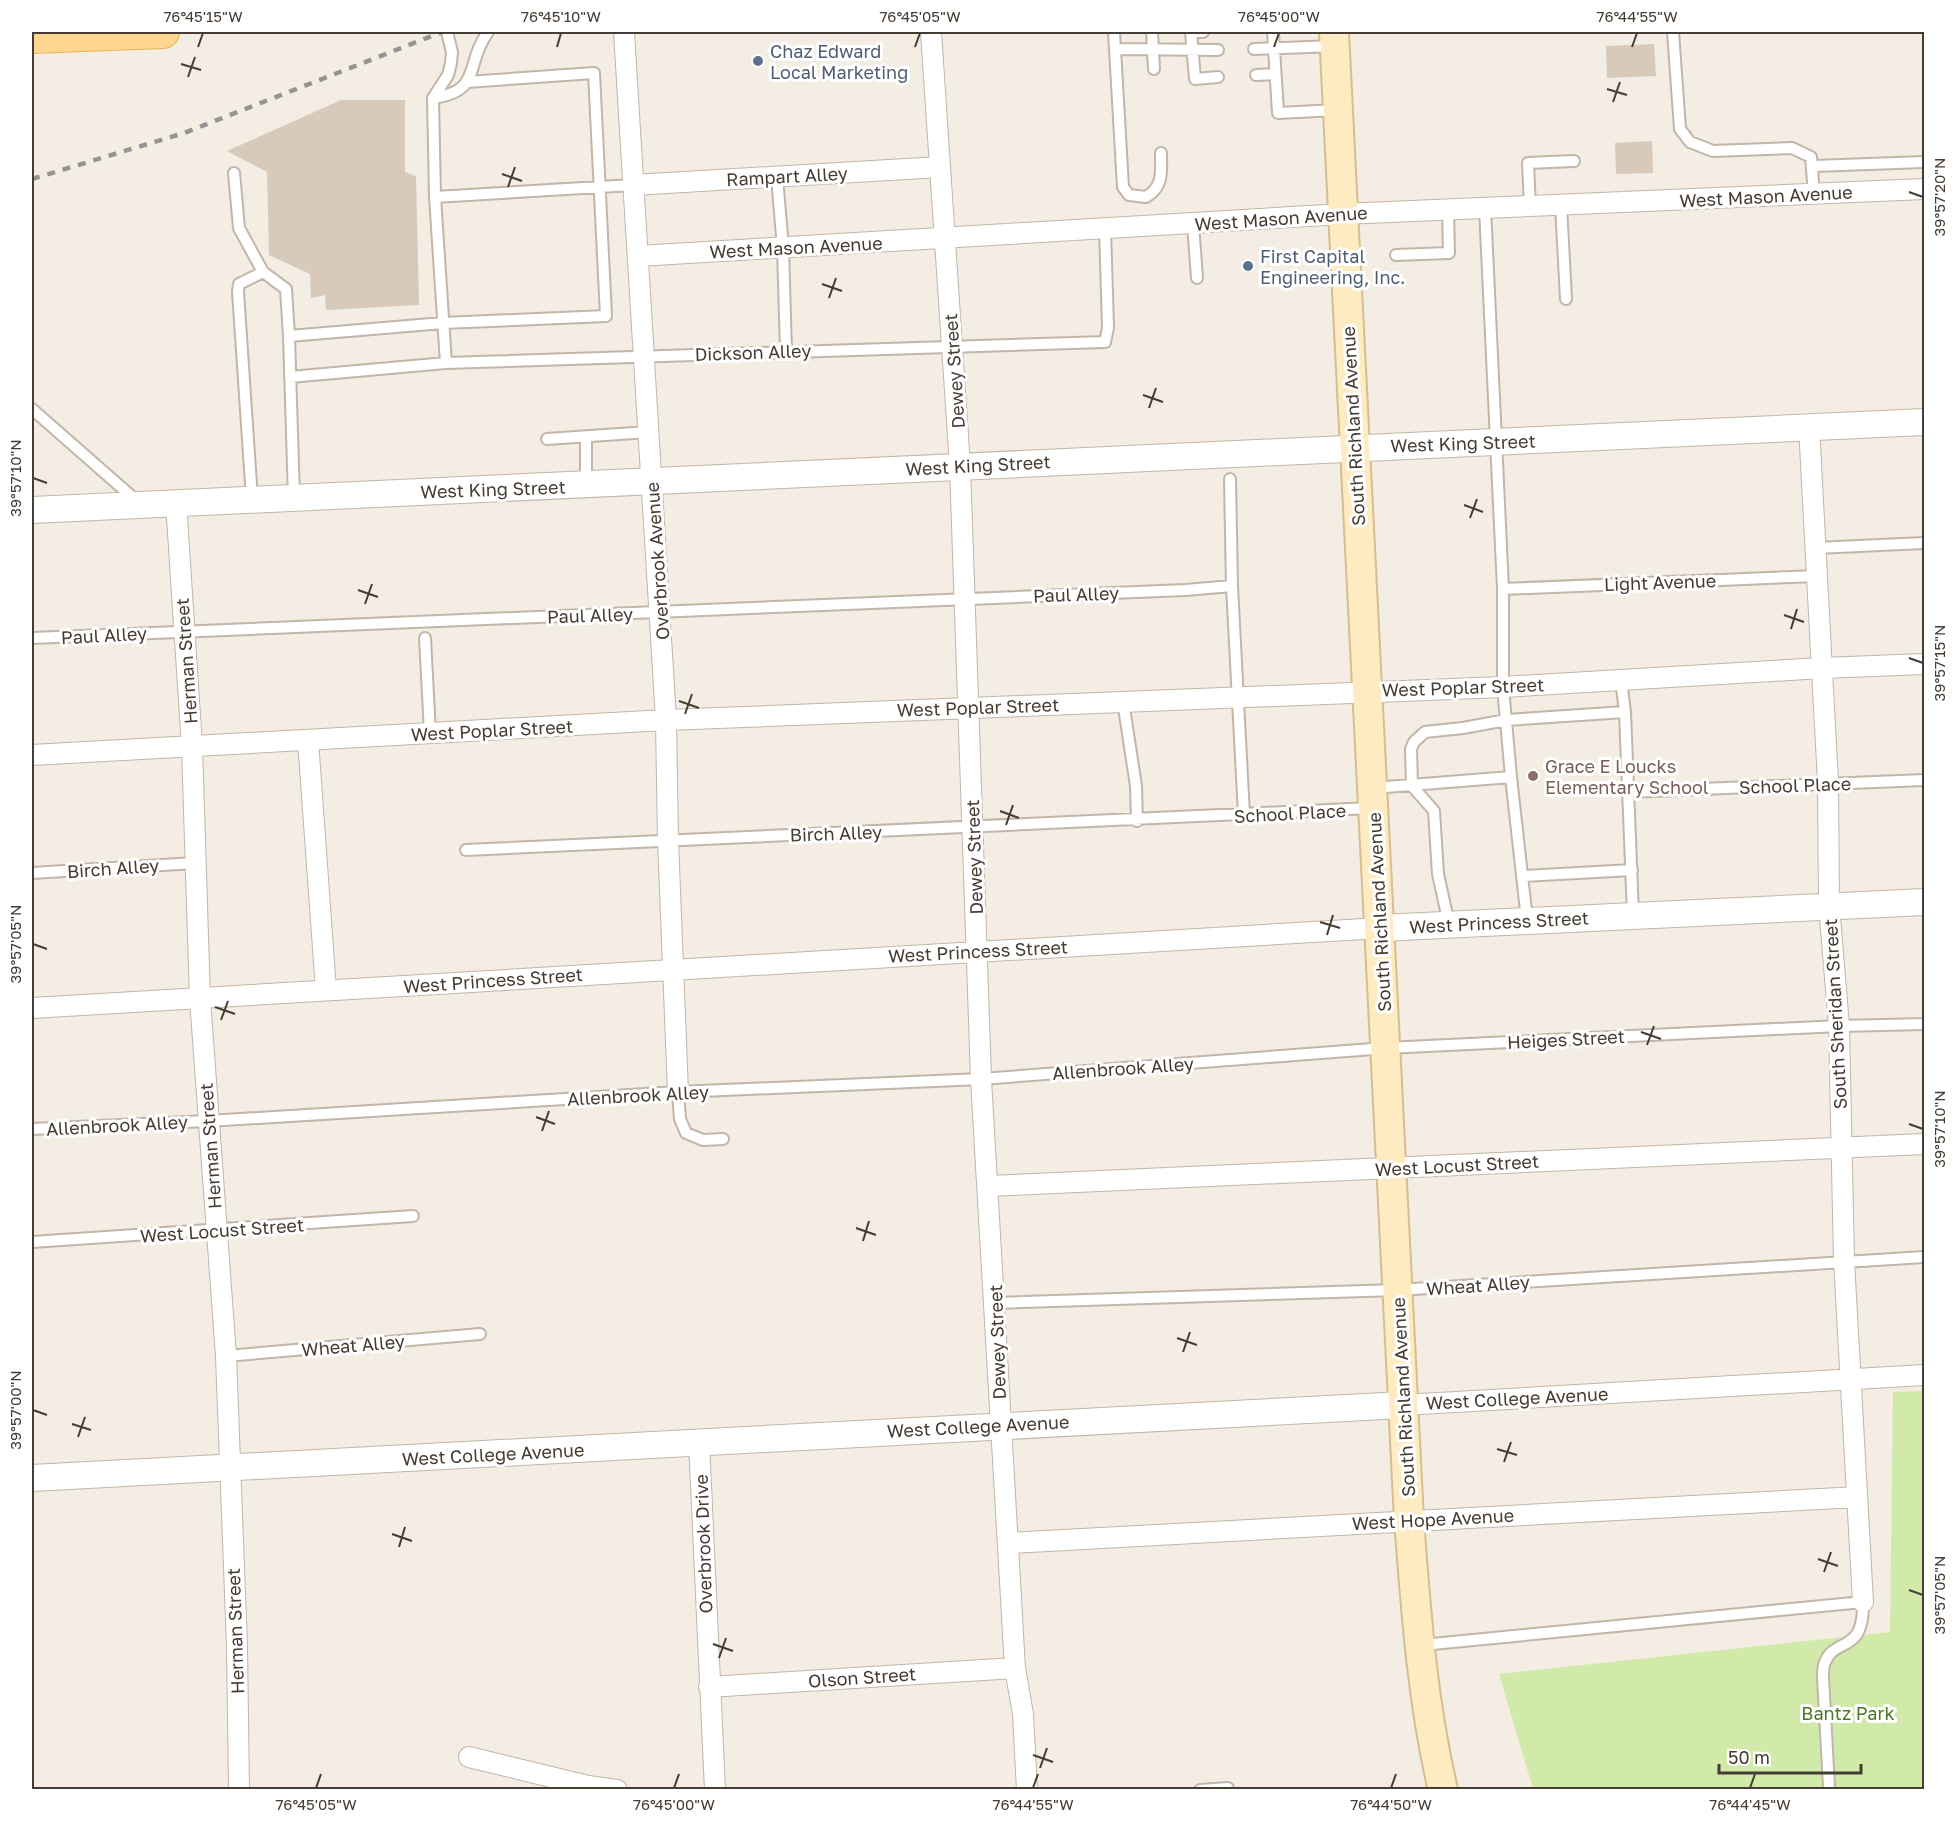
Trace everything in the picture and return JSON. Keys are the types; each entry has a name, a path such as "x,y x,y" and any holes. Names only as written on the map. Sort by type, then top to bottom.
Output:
{"main road":[{"path":"32,37 146,32"},
{"name":"South Richland Avenue","path":"1334,39 1381,928 1409,1520 1419,1645 1431,1736 1443,1790"}],"street":[{"name":"Overbrook Avenue","path":"624,32 666,720 668,840 678,1092"},
{"name":"Dewey Street","path":"931,32 960,466 981,1079 996,1303 1000,1425 1015,1668 1023,1714 1027,1790"},
{"name":"Rampart Alley","path":"633,185 940,167"},
{"name":"West Mason Avenue","path":"638,256 1105,230 1343,214 1924,189"},
{"name":"West King Street","path":"32,510 1924,422"},
{"name":"South Sheridan Street","path":"1809,426 1828,783 1829,905 1839,1026 1844,1261 1863,1602"},
{"name":"Herman Street","path":"176,502 192,747 200,999 226,1356 237,1646 239,1790"},
{"name":"West Poplar Street","path":"32,755 666,720 1503,687 1924,664"},
{"path":"308,740 326,990"},
{"name":"West Princess Street","path":"32,1008 976,950 1527,920 1924,902"},
{"name":"West Locust Street","path":"989,1186 1924,1144"},
{"name":"West College Avenue","path":"32,1478 1924,1375"},
{"name":"Overbrook Drive","path":"699,1442 715,1790"},
{"name":"West Hope Avenue","path":"1009,1544 1409,1520 1857,1497"},
{"name":"Olson Street","path":"709,1687 1015,1668"},
{"path":"469,1757 588,1786 617,1790"}],"lane":[{"path":"446,363 435,197 433,98 448,75 451,63 452,52 447,32"},
{"path":"433,98 454,95 464,87 481,42 488,32"},
{"path":"1114,32 1124,187 1130,195 1146,197 1156,191 1161,181 1161,153"},
{"path":"1152,32 1155,69"},
{"path":"1203,32 1191,32 1195,79 1218,77"},
{"path":"1272,32 1278,113 1338,110"},
{"path":"1672,32 1680,129 1690,142 1713,151 1792,148 1811,157 1814,166 1814,194"},
{"path":"1254,48 1274,48 1334,39"},
{"path":"1115,49 1218,50"},
{"path":"289,336 443,323 606,316 594,73 467,82"},
{"path":"1256,75 1275,74"},
{"path":"1530,207 1528,163 1574,161"},
{"path":"1814,166 1924,162"},
{"path":"234,173 239,228 263,272 286,289 294,498"},
{"path":"777,177 783,248 786,351"},
{"path":"435,197 633,185"},
{"path":"1561,205 1566,299"},
{"path":"1485,208 1503,589 1503,687 1527,920"},
{"path":"1396,255 1449,253 1448,210"},
{"path":"1193,224 1197,278"},
{"name":"Dickson Alley","path":"290,377 446,363 1105,342 1108,328 1105,230"},
{"path":"252,499 238,292 239,284 263,272"},
{"path":"32,409 140,504"},
{"path":"547,439 648,432"},
{"path":"586,437 586,485"},
{"path":"1230,479 1232,586 1244,815"},
{"path":"1816,548 1924,543"},
{"name":"Light Avenue","path":"1503,589 1817,576"},
{"name":"Paul Alley","path":"32,638 660,613 1232,586"},
{"path":"425,638 430,733"},
{"path":"1621,680 1625,712 1633,915"},
{"path":"1123,701 1136,786 1137,821"},
{"path":"1449,925 1438,874 1434,812 1412,786 1411,749 1425,732 1506,720 1625,712"},
{"name":"School Place","path":"1206,817 1244,815 1373,798 1412,786 1511,777"},
{"name":"School Place","path":"1629,792 1924,780"},
{"name":"Birch Alley","path":"466,850 1206,817"},
{"name":"Birch Alley","path":"32,873 195,863"},
{"path":"1523,876 1632,870"},
{"name":"Heiges Street","path":"1244,1059 1386,1048 1924,1024"},
{"name":"Allenbrook Alley","path":"32,1129 208,1121 678,1092 981,1079 1244,1059"},
{"path":"678,1092 680,1119 686,1133 703,1140 723,1139"},
{"name":"West Locust Street","path":"32,1242 413,1216"},
{"name":"Wheat Alley","path":"996,1303 1397,1290 1924,1257"},
{"name":"Wheat Alley","path":"226,1356 480,1334"},
{"path":"1419,1645 1863,1602 1860,1629 1850,1644 1833,1653 1825,1662 1823,1677 1829,1787"},
{"path":"1200,1790 1228,1788"}],"green space":[{"name":"Bantz Park","path":"1924,1391 1924,1789 1533,1789 1499,1674 1890,1632 1893,1392"}],"building":[{"path":"1654,44 1656,76 1607,78 1606,46"},
{"path":"341,100 405,100 405,172 416,176 419,305 326,310 325,295 311,298 310,274 269,255 267,172 227,151"},
{"path":"1652,141 1653,173 1616,174 1615,143"}],"railway":[{"path":"32,179 184,133 442,32"}],"place":[{"name":"Chaz Edward Local Marketing","path":"758,61"},
{"name":"First Capital Engineering, Inc.","path":"1248,266"},
{"name":"Grace E Loucks Elementary School","path":"1533,776"}]}
